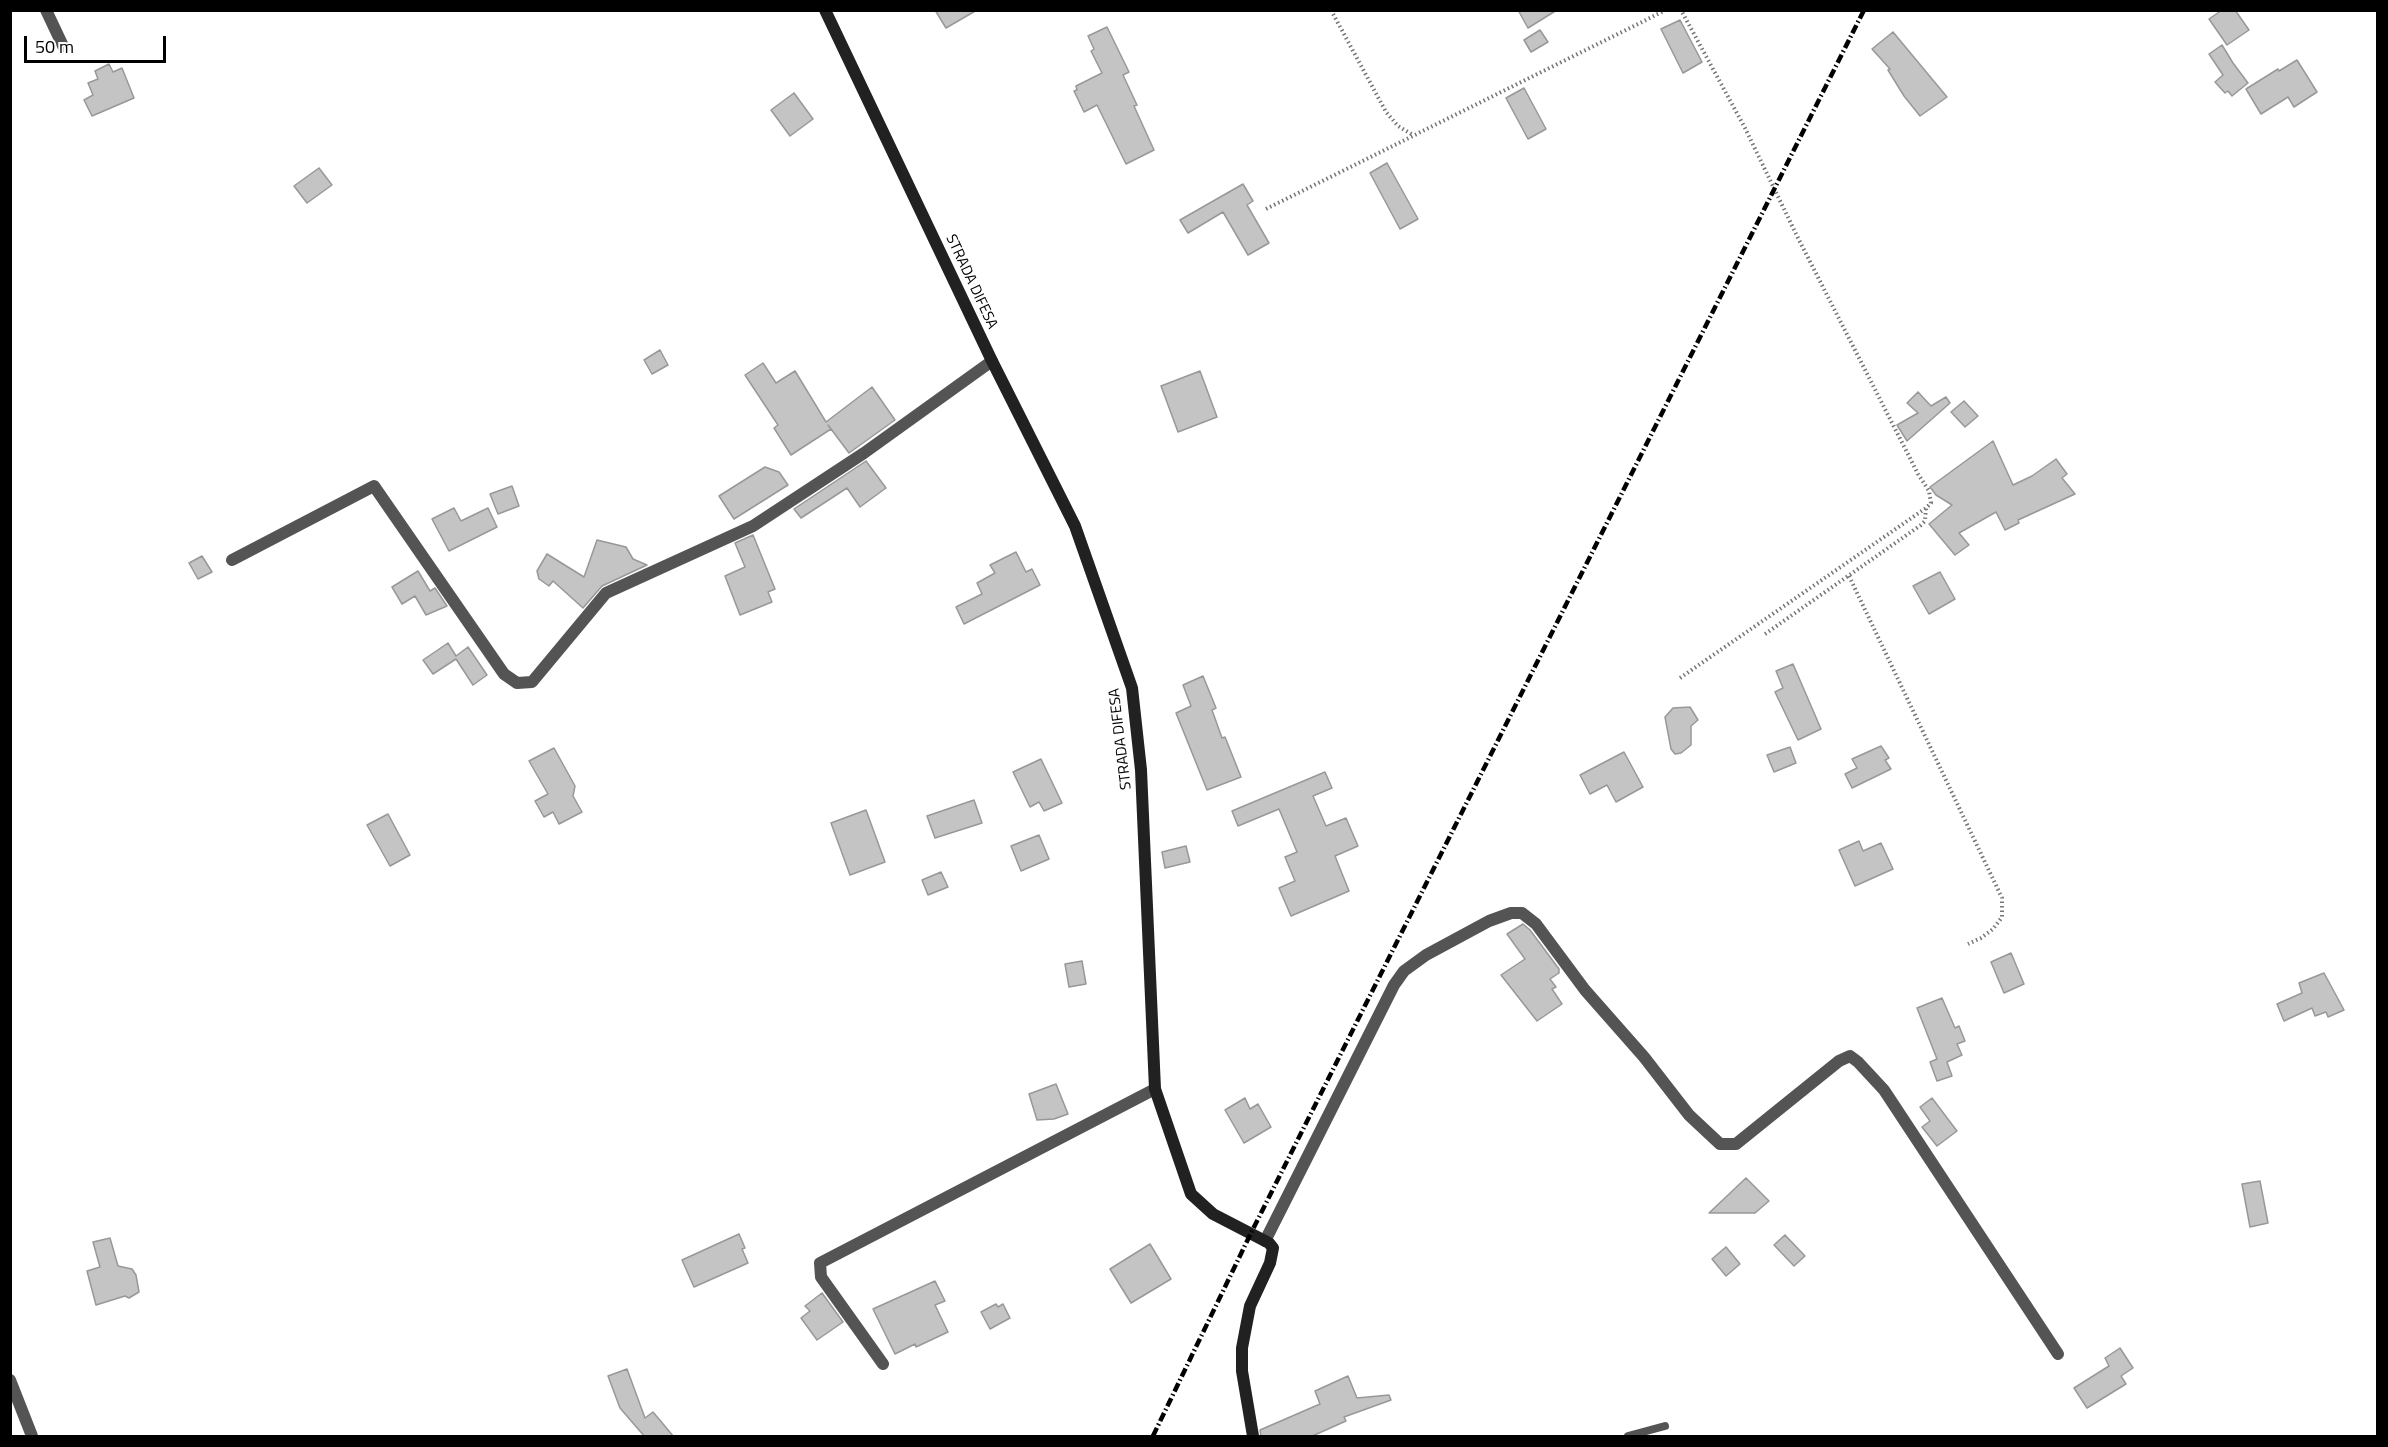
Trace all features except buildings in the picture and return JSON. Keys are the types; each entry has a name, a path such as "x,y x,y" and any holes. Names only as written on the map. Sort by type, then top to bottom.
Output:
{"street":[{"path":"46,10 63,46"},
{"name":"STRADA DIFESA","path":"825,10 992,361 1075,526 1132,688 1141,770 1155,1089 1191,1194 1213,1214 1265,1241"},
{"path":"231,560 374,486 504,674 517,683 532,682 606,593 753,526 864,453 992,361"},
{"path":"1253,1437 1242,1371 1242,1348 1250,1306 1273,1254 1271,1245 1265,1241 1394,985 1404,972 1426,955 1490,921 1511,913 1522,913 1536,924 1585,990 1644,1057 1689,1115 1720,1144 1736,1144 1839,1061 1850,1056 1858,1062 1884,1090 2058,1354"},
{"path":"883,1364 821,1277 820,1263 1155,1089"},
{"path":"10,1380 32,1437"}],"lane":[{"path":"1628,1437 1665,1426"}],"path":[{"path":"1331,10 1386,112 1398,126 1413,135"},
{"path":"1266,209 1666,10"},
{"path":"1680,678 1931,503 1929,491 1918,474 1797,236 1745,128 1681,10"},
{"path":"1765,634 1921,525 1925,521 1926,508"},
{"path":"1849,576 2002,898 2002,917 1981,939 1968,944"}],"railway":[{"path":"1153,1436 1251,1233 1864,10"}]}
